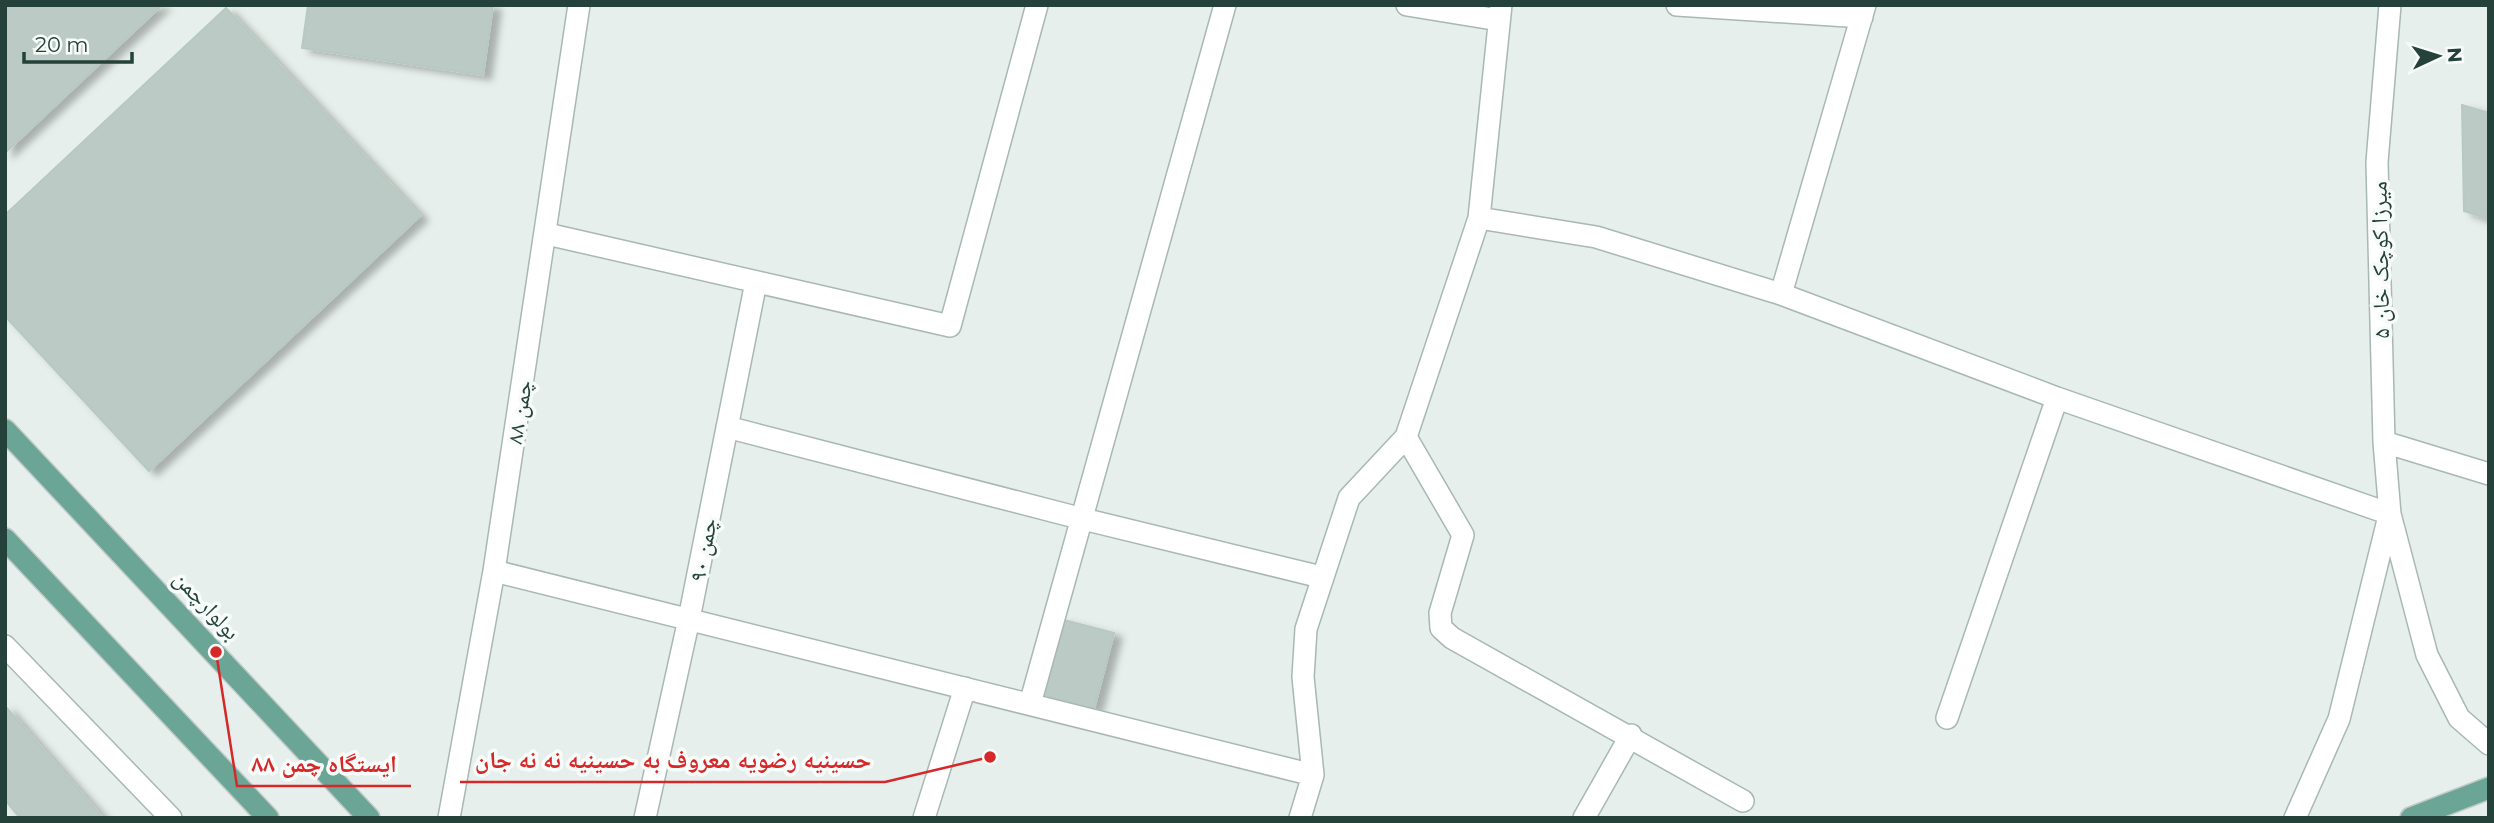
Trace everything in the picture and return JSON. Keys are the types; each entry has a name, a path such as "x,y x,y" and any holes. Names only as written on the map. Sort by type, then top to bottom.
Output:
{"main road":[{"name":"بولوارچمن","path":"5,430 369,818"},
{"path":"5,539 268,818"},
{"path":"2411,818 2489,788"}],"street":[{"name":"چمن ۸۸","path":"449,818 494,570 547,234 579,5"},
{"path":"547,234 950,326 1037,5"},
{"path":"1030,705 1079,518 1225,5"},
{"path":"1300,818 1313,775 1303,677 1306,629 1321,576 1349,498 1406,437 1479,218 1500,12 1407,5"},
{"path":"1677,5 1864,11 1781,294"},
{"name":"میرزا کوچک خان ۵","path":"2390,5 2377,162 2384,442 2390,514 2427,655 2459,719 2489,744"},
{"path":"1479,218 1596,237 1781,294 2057,398 2390,514"},
{"name":"چمن ۹۰","path":"645,818 689,619 756,282"},
{"path":"1947,718 2057,398"},
{"path":"727,427 1079,518 1321,576"},
{"path":"1406,437 1463,536 1440,614 1441,628 1452,638 1743,801"},
{"path":"2384,442 2489,474"},
{"name":"میرزا کوچک خان ۵","path":"2295,818 2339,719 2390,514"},
{"path":"494,570 1313,775"},
{"path":"5,646 171,818"},
{"path":"924,818 965,688"},
{"path":"1584,818 1631,736"}],"building":[{"path":"5,5 162,5 5,153"},
{"path":"308,5 493,5 483,75 302,48"},
{"path":"226,8 420,216 149,471 5,316 5,215"},
{"path":"2462,105 2489,113 2489,219 2464,211"},
{"path":"1060,619 1114,633 1094,709 1041,694"},
{"path":"5,706 103,818 20,818 5,800"}],"place":[{"name":"ایستگاه چمن ۸۸","path":"216,652"},
{"name":"حسینیه رضویه معروف به حسینیه نه نه جان","path":"990,757"}]}
